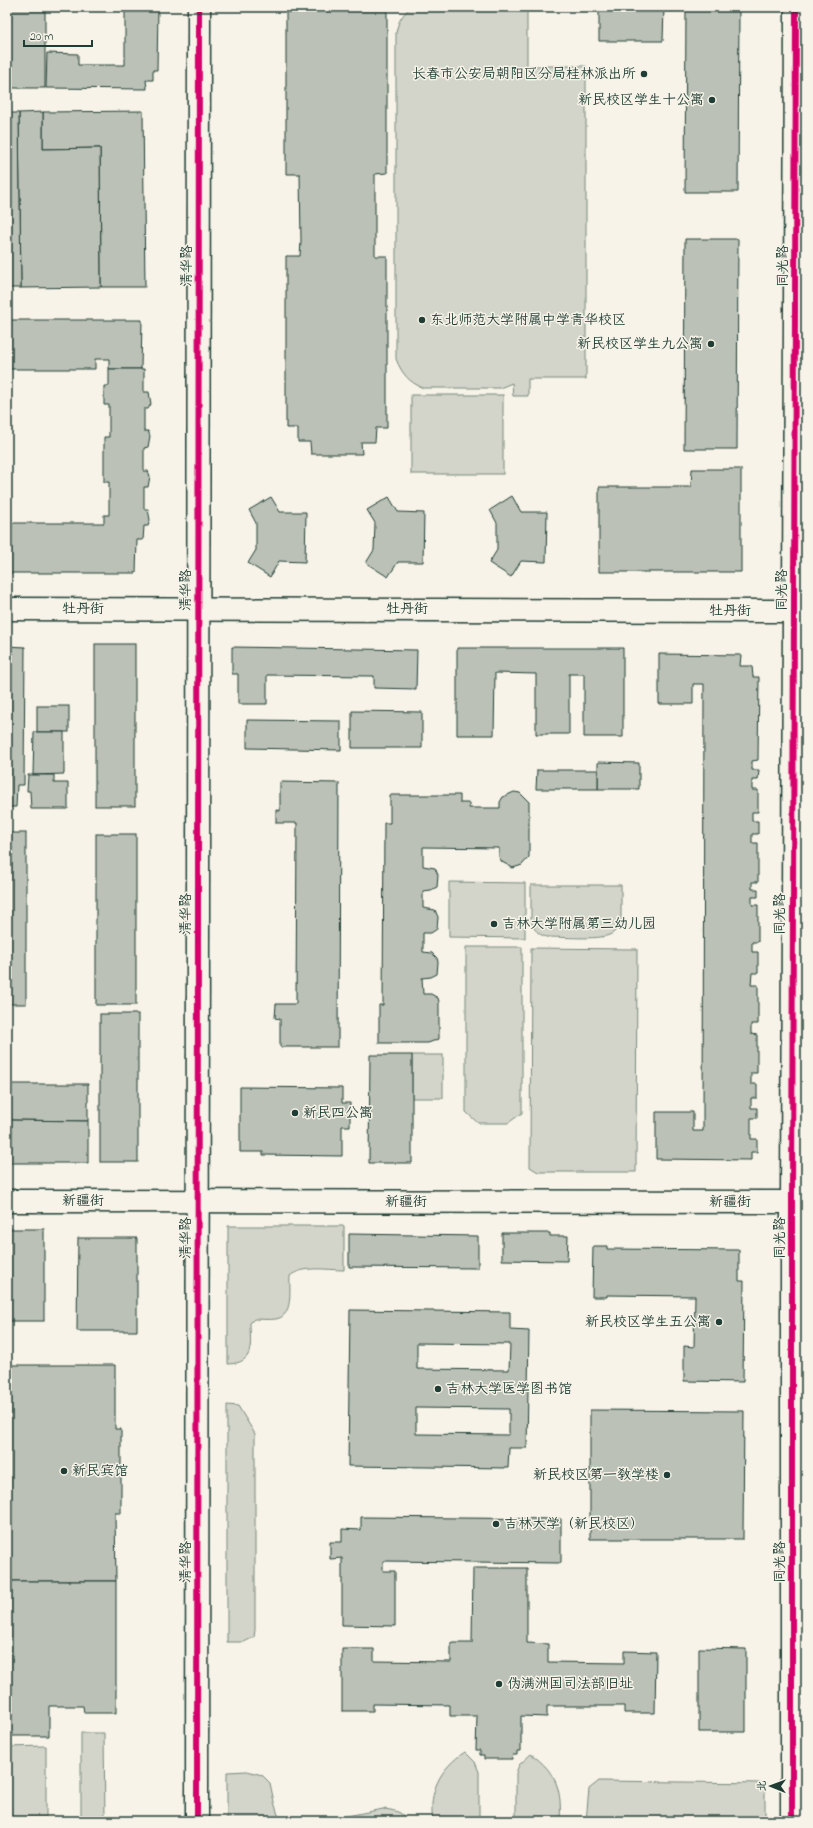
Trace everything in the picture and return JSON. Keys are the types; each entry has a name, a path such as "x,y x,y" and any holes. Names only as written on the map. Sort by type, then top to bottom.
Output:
{"street":[{"name":"清华路","path":"198,1821 199,7"},
{"name":"同光路","path":"792,1821 799,1202 800,611 796,7"},
{"name":"牡丹街","path":"7,609 800,611"},
{"name":"新疆街","path":"7,1201 799,1202"}],"shaded area":[{"path":"411,7 527,7 527,66 586,66 586,379 528,379 528,396 513,396 512,383 500,388 423,388 410,380 403,373 398,364 396,359 396,33 401,18"},
{"path":"411,395 503,395 503,474 411,474"},
{"path":"449,882 525,883 525,938 449,937"},
{"path":"531,885 621,885 621,922 615,932 604,937 546,937 533,927 531,921"},
{"path":"466,947 522,947 522,1113 508,1123 478,1123 466,1112"},
{"path":"531,948 637,949 636,1172 538,1172 530,1167"},
{"path":"412,1055 443,1055 443,1098 412,1098"},
{"path":"228,1226 344,1226 344,1270 309,1269 302,1270 290,1276 290,1295 286,1313 282,1317 276,1319 254,1319 250,1323 250,1351 243,1360 237,1363 228,1364"},
{"path":"227,1405 238,1406 255,1434 255,1630 254,1637 244,1642 227,1642"},
{"path":"81,1733 104,1733 105,1821 81,1821"},
{"path":"46,1746 46,1817 7,1817 7,1747"},
{"path":"465,1752 475,1762 479,1772 479,1821 433,1821 432,1800 438,1782 449,1765"},
{"path":"531,1754 547,1768 556,1783 560,1800 560,1821 516,1821 516,1773 519,1765"},
{"path":"247,1771 262,1775 270,1783 278,1815 288,1821 227,1821 227,1772"},
{"path":"599,1781 765,1783 765,1821 586,1821 589,1789"},
{"path":"383,1809 400,1813 407,1821 321,1821"}],"building":[{"path":"8,7 45,7 45,88 8,88"},
{"path":"286,7 387,7 387,173 375,174 375,256 387,256 387,428 376,428 375,442 361,442 362,454 311,454 310,442 298,442 298,428 286,428 286,256 300,256 301,241 300,174 286,174"},
{"path":"599,7 664,7 663,41 599,41"},
{"name":"新民校区学生十公寓","path":"686,7 739,7 738,192 685,192"},
{"path":"125,8 158,8 157,70 153,70 153,80 146,80 147,89 46,88 47,53 78,54 78,65 125,65"},
{"path":"143,111 145,287 101,287 100,148 43,149 43,112"},
{"path":"43,112 43,149 100,148 101,287 21,288 19,113"},
{"path":"7,113 19,113 21,288 7,288"},
{"name":"新民校区学生九公寓","path":"685,239 738,239 737,449 684,449"},
{"path":"7,320 142,320 141,369 109,369 109,359 95,359 95,369 7,369"},
{"path":"109,369 144,369 144,392 149,392 151,404 148,409 144,409 144,431 148,431 150,436 148,447 144,448 144,471 148,471 150,476 148,487 144,487 144,509 148,509 150,520 148,526 144,526 143,540 137,540 136,573 7,573 7,523 104,523 104,515 109,515 109,482 104,482 104,437 109,437 109,405 104,405 104,386 109,386"},
{"path":"692,469 741,469 741,572 599,572 599,487 691,487"},
{"path":"512,496 521,512 547,512 546,562 521,561 511,577 489,563 497,550 497,523 490,510"},
{"path":"271,497 280,512 306,512 305,562 279,561 270,577 248,563 256,550 256,523 249,510"},
{"path":"389,497 398,512 424,513 423,562 398,562 388,577 366,563 374,550 375,523 367,510"},
{"path":"95,644 135,644 135,806 95,806"},
{"path":"7,646 25,647 24,785 17,785 16,807 7,807"},
{"path":"232,647 417,650 416,689 374,688 374,676 267,675 267,704 238,704 238,674 232,674"},
{"path":"457,648 623,648 623,737 584,737 584,674 569,674 569,734 536,734 536,674 495,673 494,735 457,735"},
{"path":"659,654 741,655 740,666 752,666 753,677 759,677 758,760 752,761 752,770 759,770 758,780 752,780 752,790 758,790 758,812 752,812 752,821 758,821 758,834 752,834 752,843 758,843 758,882 752,882 752,889 758,889 758,897 752,897 752,905 758,905 758,942 752,942 752,952 758,952 758,973 752,973 751,985 758,985 758,1024 751,1024 751,1034 757,1035 757,1073 751,1073 751,1084 757,1084 757,1098 751,1098 751,1108 757,1108 757,1118 751,1118 751,1139 757,1139 757,1152 751,1152 751,1160 656,1159 656,1112 693,1112 693,1131 703,1131 704,684 693,684 693,704 659,704"},
{"path":"37,706 69,706 69,732 37,732"},
{"path":"352,711 422,712 422,748 352,748"},
{"path":"247,720 341,721 341,750 247,748"},
{"path":"34,732 64,732 64,774 33,775"},
{"path":"598,762 639,763 639,789 598,789"},
{"path":"537,770 598,770 598,789 536,789"},
{"path":"28,775 54,775 54,783 68,783 68,809 31,809 30,791 27,791"},
{"path":"280,782 339,783 338,1047 280,1047 280,1019 275,1018 276,1004 296,1004 297,823 276,823 276,810 280,811"},
{"path":"514,792 520,793 529,802 529,857 522,865 513,868 502,862 499,857 499,848 423,847 423,866 435,868 438,875 437,887 431,890 423,891 423,908 435,910 438,917 437,929 431,933 423,933 423,952 432,953 437,958 437,974 431,977 422,978 423,994 431,994 438,998 439,1039 428,1043 379,1043 379,1005 383,1005 384,823 390,823 390,795 460,795 460,803 469,803 469,808 500,808 500,802 503,797"},
{"path":"7,833 26,833 26,1004 7,1004"},
{"path":"96,834 136,834 136,1005 96,1005"},
{"path":"100,1014 138,1014 138,1162 100,1162"},
{"path":"370,1055 412,1055 412,1163 369,1163"},
{"path":"7,1084 88,1084 88,1121 7,1120"},
{"name":"新民四公寓","path":"240,1087 342,1088 342,1103 350,1103 350,1126 342,1126 342,1156 263,1155 263,1152 240,1152"},
{"path":"7,1120 88,1121 88,1163 7,1163"},
{"path":"7,1229 44,1229 44,1321 7,1321"},
{"path":"502,1233 550,1233 550,1236 568,1236 567,1261 502,1260"},
{"path":"349,1234 478,1236 478,1268 349,1267"},
{"path":"78,1238 137,1238 137,1331 77,1331"},
{"name":"新民校区学生五公寓","path":"593,1246 607,1246 607,1249 739,1250 739,1281 744,1281 743,1382 684,1381 684,1346 694,1347 695,1296 607,1295 607,1297 592,1297"},
{"name":"吉林大学医学图书馆","path":"350,1310 510,1312 510,1330 529,1331 527,1448 509,1448 508,1468 348,1466","holes":["417,1343 510,1344 509,1370 417,1369","416,1408 509,1409 509,1435 416,1434"]},
{"name":"新民宾馆","path":"7,1365 115,1365 115,1429 121,1429 121,1513 115,1513 116,1581 7,1581"},
{"name":"新民校区第一教学楼","path":"590,1410 744,1411 743,1539 590,1539"},
{"path":"361,1517 561,1519 561,1563 383,1561 383,1571 395,1571 395,1626 342,1625 342,1558 330,1559 330,1542 342,1542 342,1529 361,1530"},
{"name":"伪满洲国司法部旧址","path":"473,1568 527,1568 527,1643 548,1644 548,1662 624,1663 624,1651 656,1652 655,1713 624,1713 624,1706 547,1706 547,1717 521,1716 521,1751 517,1751 517,1755 513,1755 512,1759 484,1759 484,1755 480,1755 480,1750 476,1750 477,1716 450,1716 450,1705 373,1704 373,1711 342,1711 342,1649 374,1649 374,1661 451,1662 451,1643 472,1643"},
{"path":"7,1581 116,1581 116,1713 84,1713 83,1706 49,1706 49,1736 7,1736"},
{"path":"699,1648 746,1649 746,1732 699,1732"}],"cycle path":[{"path":"197,1821 199,7"},
{"path":"792,1821 792,1202 796,7"}],"place":[{"name":"长春市公安局朝阳区分局桂林派出所","path":"644,74"},
{"name":"新民校区学生十公寓","path":"712,100"},
{"name":"东北师范大学附属中学青华校区","path":"422,320"},
{"name":"新民校区学生九公寓","path":"711,344"},
{"name":"吉林大学附属第三幼儿园","path":"494,924"},
{"name":"新民四公寓","path":"295,1113"},
{"name":"新民校区学生五公寓","path":"719,1322"},
{"name":"吉林大学医学图书馆","path":"438,1389"},
{"name":"新民宾馆","path":"64,1471"},
{"name":"新民校区第一教学楼","path":"667,1475"},
{"name":"吉林大学（新民校区）","path":"496,1524"},
{"name":"伪满洲国司法部旧址","path":"499,1684"}]}
